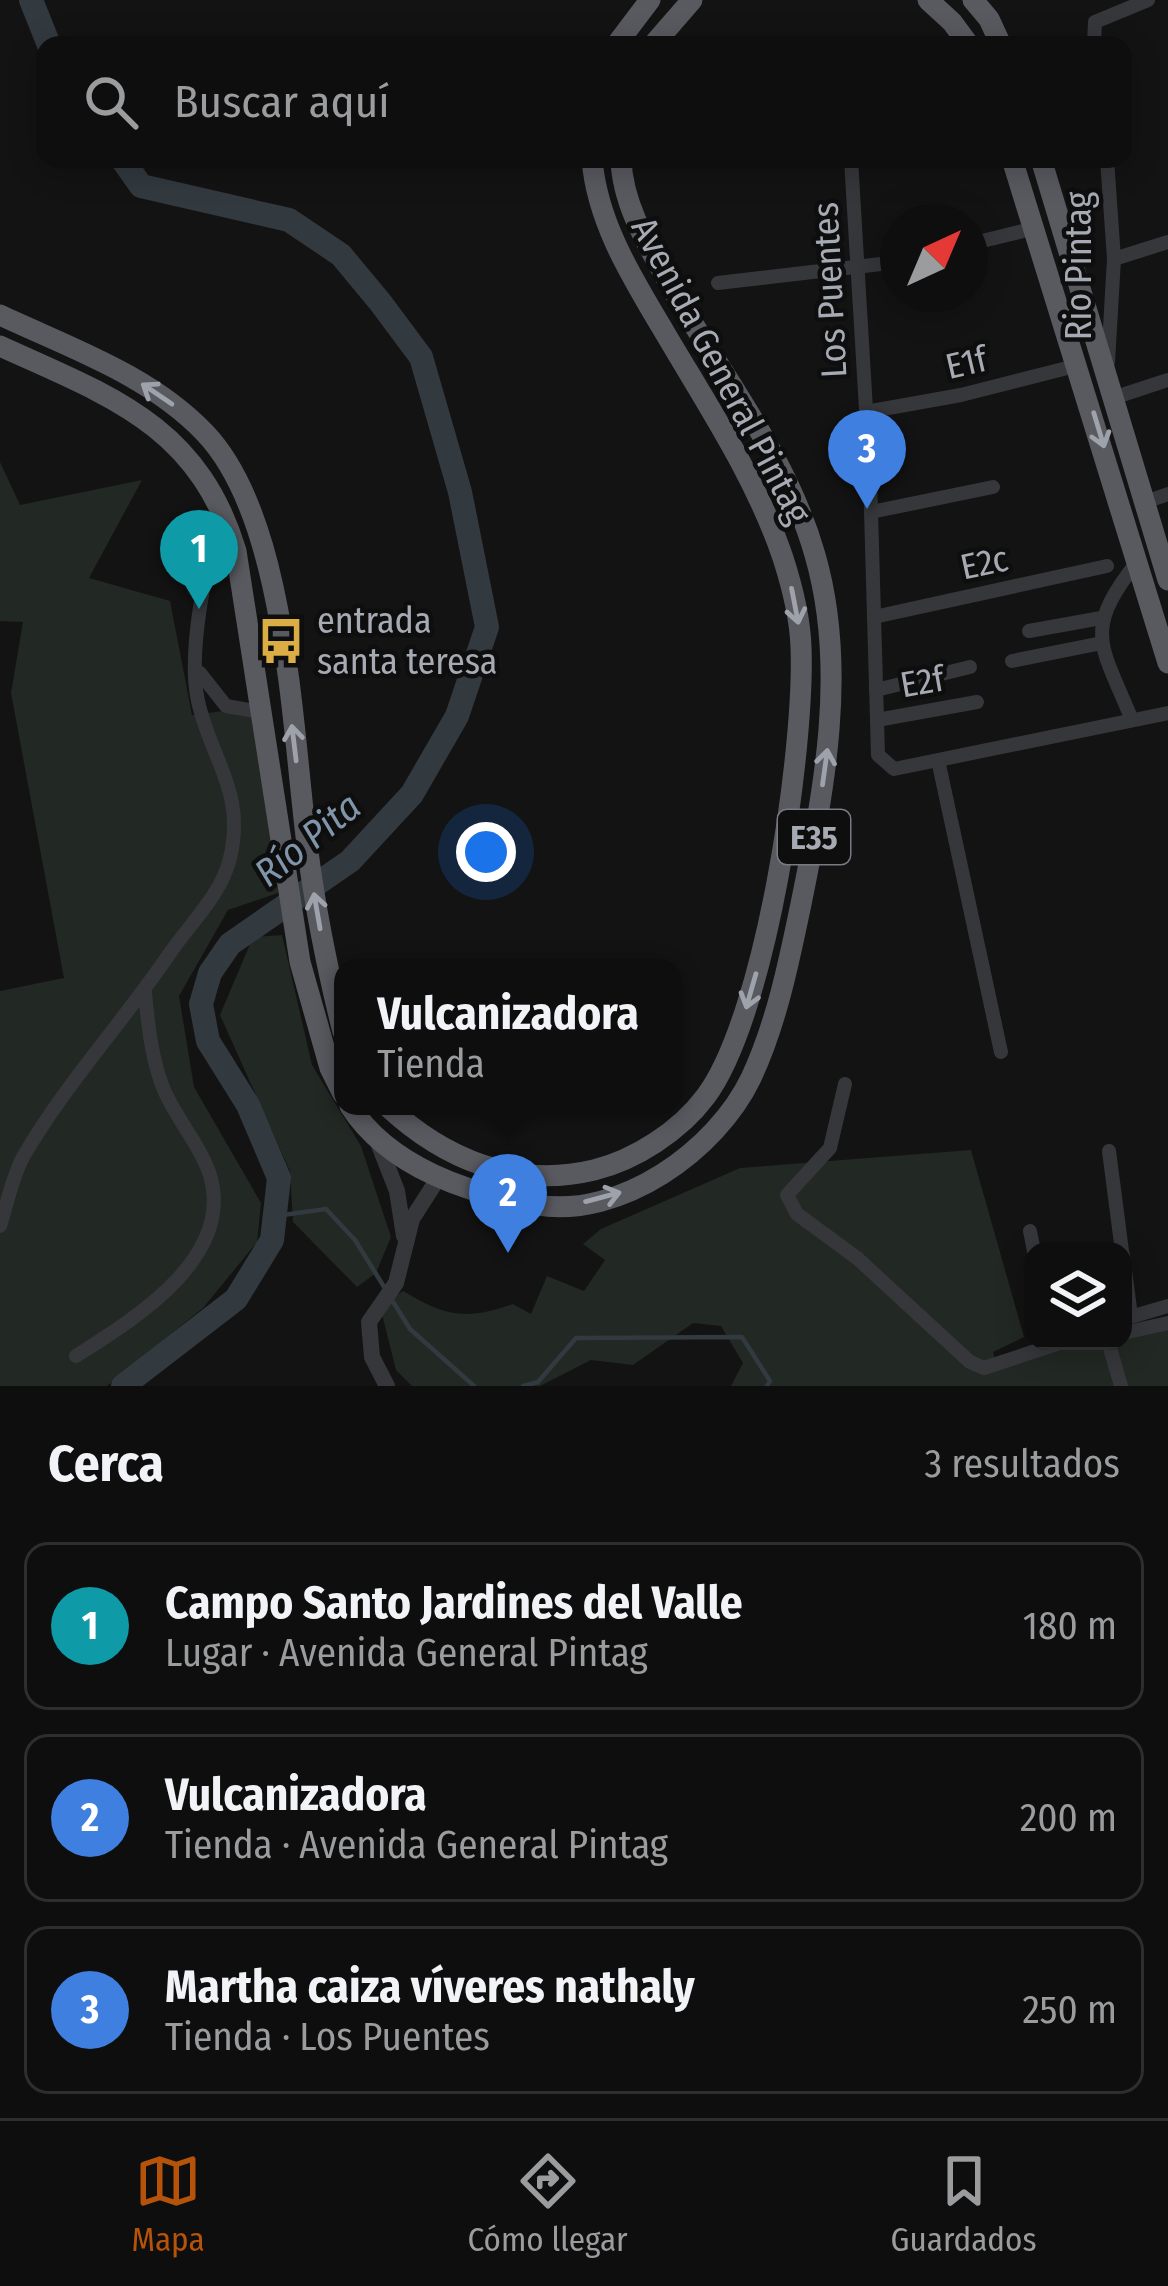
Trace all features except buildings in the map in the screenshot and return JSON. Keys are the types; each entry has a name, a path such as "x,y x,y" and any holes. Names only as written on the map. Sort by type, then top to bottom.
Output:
{"highway":[{"path":"623,36 650,0"},
{"path":"661,36 692,0"},
{"path":"928,0 961,36"},
{"path":"973,0 986,10"},
{"name":"Avenida General Pintag","path":"397,1115 429,1143 518,1175 575,1174 626,1159 649,1147 705,1098 741,1026 763,943 794,759 801,647 796,605 769,520 749,478 605,221 594,168"},
{"name":"Avenida General Pintag","path":"357,1115 374,1135 439,1177 474,1191 547,1207 608,1198 647,1183 684,1158 722,1122 750,1080 771,1025 813,844 827,753 830,622 816,555 777,461 641,232 621,168"},
{"path":"1015,168 1168,664"},
{"path":"1044,168 1168,580"},
{"path":"0,315 155,391 206,434 227,460 250,504 271,582 308,859 334,996"},
{"path":"0,346 132,410 169,436 193,460 222,509 236,551 300,962 334,1076"}],"street":[{"path":"1092,36 1097,20 1148,0"},
{"name":"Los Puentes","path":"852,168 871,512 878,755 894,770 938,760"},
{"name":"Rio Pintag","path":"1107,373 1114,260 1108,168"},
{"path":"988,240 1035,228"},
{"path":"1114,260 1168,242"},
{"path":"718,283 880,264"},
{"name":"E1f","path":"866,412 961,395 1079,365"},
{"path":"1113,398 1168,380"},
{"path":"871,512 993,487"},
{"path":"1145,502 1168,494"},
{"path":"0,1226 21,1160 145,993 211,898 229,862 235,826 231,788 197,698 207,561 222,509"},
{"path":"1132,720 1102,643 1101,618 1138,561"},
{"name":"E2c","path":"874,616 1107,566"},
{"path":"1029,631 1101,618"},
{"path":"1012,661 1102,643"},
{"path":"197,667 226,706 261,712"},
{"path":"876,689 970,667"},
{"name":"E2f","path":"877,720 977,702"},
{"path":"206,724 226,706"},
{"path":"1000,1052 938,760 1168,712"},
{"path":"76,1356 144,1312 173,1284 195,1258 215,1200 199,1150 162,1086 145,993"},
{"path":"845,1084 830,1148 787,1195 796,1214 857,1258 970,1362 984,1368 1035,1350"},
{"path":"374,1135 397,1191 406,1243"},
{"path":"1109,1151 1121,1242"},
{"path":"387,1386 372,1357 369,1322 396,1282 419,1204 439,1177"},
{"path":"1030,1232 1032,1242"},
{"path":"1132,1316 1168,1306"},
{"path":"1132,1331 1168,1323"},
{"path":"1110,1350 1120,1386"}],"shaded area":[{"path":"0,462 20,505 142,480 89,578 170,601 192,715 254,707 274,828 278,893 228,910 179,996 194,1087 261,1203 257,1242 203,1308 107,1386 0,1386 0,991 64,978 11,693 23,622 0,621"},
{"path":"282,935 312,1065 334,1101 334,1115 342,1115 361,1146 391,1237 376,1273 357,1287 293,1222 290,1171 220,1015 253,937"},
{"path":"971,1150 1024,1337 993,1352 997,1367 1062,1350 1132,1350 1132,1332 1168,1322 1168,1386 731,1386 743,1363 721,1326 693,1323 633,1365 591,1360 540,1386 412,1386 396,1370 380,1306 403,1291 456,1313 481,1313 513,1304 531,1314 547,1276 584,1291 605,1260 583,1244 601,1229 740,1168"}],"waterway":[{"name":"Río Pita","path":"31,0 45,36"},
{"name":"Río Pita","path":"123,1386 236,1299 272,1240 279,1178 248,1105 208,1041 201,1004 210,973 230,944 350,861 412,794 457,716 487,627 460,492 421,357 380,302 341,255 289,220 141,186 128,168"},
{"path":"283,1215 326,1209 355,1240 386,1290"},
{"path":"392,1300 410,1329 474,1386"},
{"path":"523,1386 538,1382 576,1338 742,1337 770,1381 767,1386"}],"place":[{"name":"Martha caiza víveres nathaly","path":"867,509"},
{"name":"Campo Santo Jardines del Valle","path":"199,609"},
{"name":"entrada santa teresa","path":"281,641"},
{"name":"Vulcanizadora","path":"508,1253"}]}
